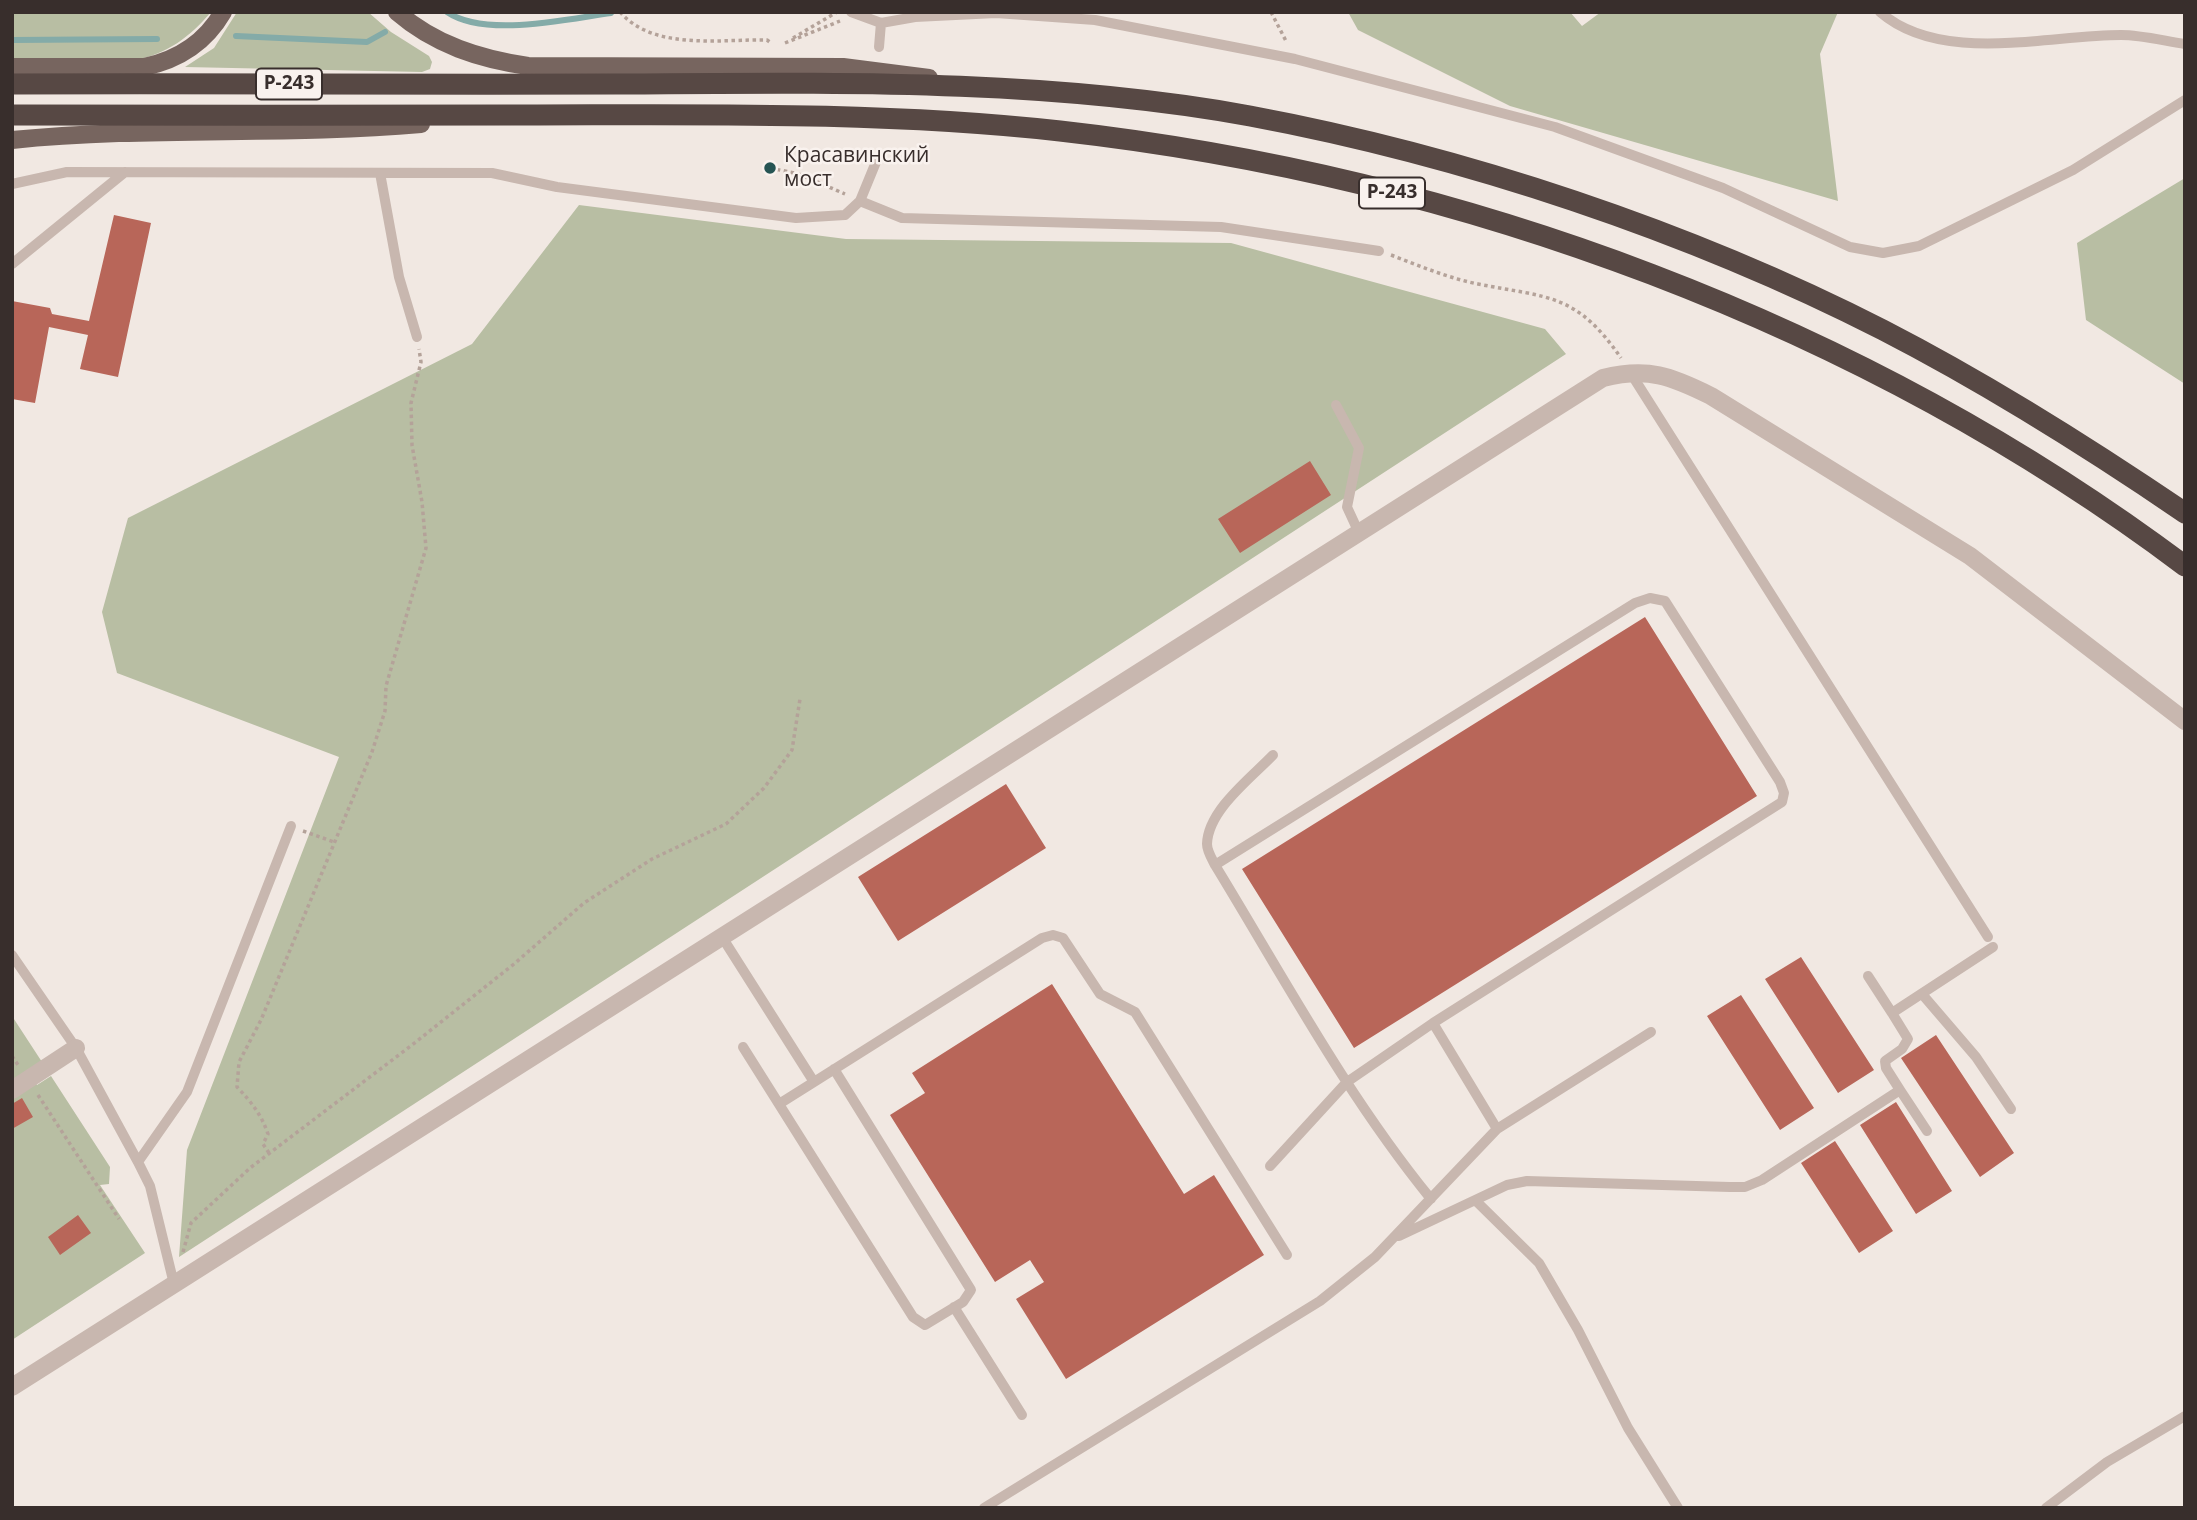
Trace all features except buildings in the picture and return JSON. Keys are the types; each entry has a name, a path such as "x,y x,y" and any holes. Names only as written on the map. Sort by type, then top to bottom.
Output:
{"highway":[{"name":"Р-243","path":"12,84 849,85 997,89 1163,103 1251,117 1442,163 1580,205 1774,279 1885,331 2003,396 2185,513"},
{"name":"Р-243","path":"12,115 862,116 1038,129 1242,158 1432,203 1634,270 1812,343 1921,398 2017,454 2108,511 2185,566"}],"main road":[{"path":"12,67 144,67 161,64 195,46 223,12"},
{"path":"397,12 434,37 478,58 553,68 843,67 901,73 997,89"},
{"path":"567,84 665,67"},
{"path":"12,140 88,132 358,130 517,115"}],"street":[{"path":"12,1387 1603,378 1630,372 1672,376 1711,396 1970,556 2185,721"},
{"path":"20,1085 76,1048"}],"lane":[{"path":"851,12 881,23 915,17 996,13 1097,16 1295,59 1555,127 1723,188 1850,247 1883,253 1919,246 2073,170 2184,100"},
{"path":"1880,12 1894,24 1956,43 2123,35 2185,44"},
{"path":"880,47 881,23"},
{"path":"12,184 67,172 492,173 557,187 796,218 845,215 860,201 876,162"},
{"path":"12,264 125,172"},
{"path":"380,173 399,277 417,337"},
{"path":"860,201 902,218 1221,227 1379,251"},
{"path":"1630,372 1991,942 1892,1013"},
{"path":"1336,405 1359,448 1347,507 1359,533"},
{"path":"1215,865 1635,603 1650,598 1665,601 1780,782 1784,793 1782,802 1433,1023 1347,1082 1270,1167"},
{"path":"1273,755 1221,811 1209,829 1207,847 1215,865 1347,1082 1399,1159 1430,1199"},
{"path":"138,1162 187,1091 291,826"},
{"path":"779,1104 1042,939 1053,935 1063,938 1100,993 1135,1012 1287,1255"},
{"path":"722,937 814,1082"},
{"path":"12,956 76,1048 150,1186 174,1284"},
{"path":"1868,976 1908,1039 1902,1049 1885,1061 1886,1068 1927,1131"},
{"path":"1922,994 1976,1056 2011,1110"},
{"path":"1433,1023 1497,1129"},
{"path":"984,1508 1320,1301 1375,1257 1497,1129 1651,1032"},
{"path":"743,1047 918,1323 925,1325 970,1296 968,1283 834,1069"},
{"path":"1393,1238 1507,1185 1527,1181 1745,1187 1762,1180 1900,1090"},
{"path":"1475,1200 1539,1263 1578,1330 1628,1428 1678,1508"},
{"path":"954,1307 1022,1415"},
{"path":"2046,1508 2107,1462 2185,1416"}],"path":[{"path":"621,12 633,24 655,36 767,40 771,43"},
{"path":"836,12 785,43 863,16"},
{"path":"1271,12 1295,59"},
{"path":"770,168 799,174 860,201"},
{"path":"1379,251 1450,277 1553,298 1582,313 1603,332 1630,372"},
{"path":"269,1153 263,1144 268,1134 262,1119 255,1105 237,1087 239,1062 261,1020 373,752 385,711 386,687 426,548 422,502 412,445 411,403 421,362 417,337"},
{"path":"191,1223 269,1153 473,996 584,903 652,859 726,824 764,788 792,750 800,699"},
{"path":"291,826 334,842"},
{"path":"12,1056 20,1085 119,1219"}],"green space":[{"path":"12,12 211,12 195,29 168,49 135,60 12,61"},
{"path":"237,12 368,12 391,32 429,56 432,62 430,69 422,72 185,67 214,48"},
{"path":"1348,12 1570,12 1582,26 1601,12 1838,12 1820,54 1838,201 1510,106 1358,30"},
{"path":"2185,178 2185,384 2086,320 2077,243"},
{"path":"579,205 846,239 1231,243 1545,329 1566,354 179,1257 187,1150 339,757 117,673 102,612 128,518 472,344"},
{"path":"12,1016 42,1062 28,1071 37,1085 51,1076 110,1167 109,1184 100,1185 145,1253 12,1340"}],"waterway":[{"path":"447,12 463,20 504,25 550,22 611,13"},
{"path":"236,36 367,42 385,32"},
{"path":"12,40 157,39"}],"place":[{"name":"Красавинский мост","path":"770,168"}]}
